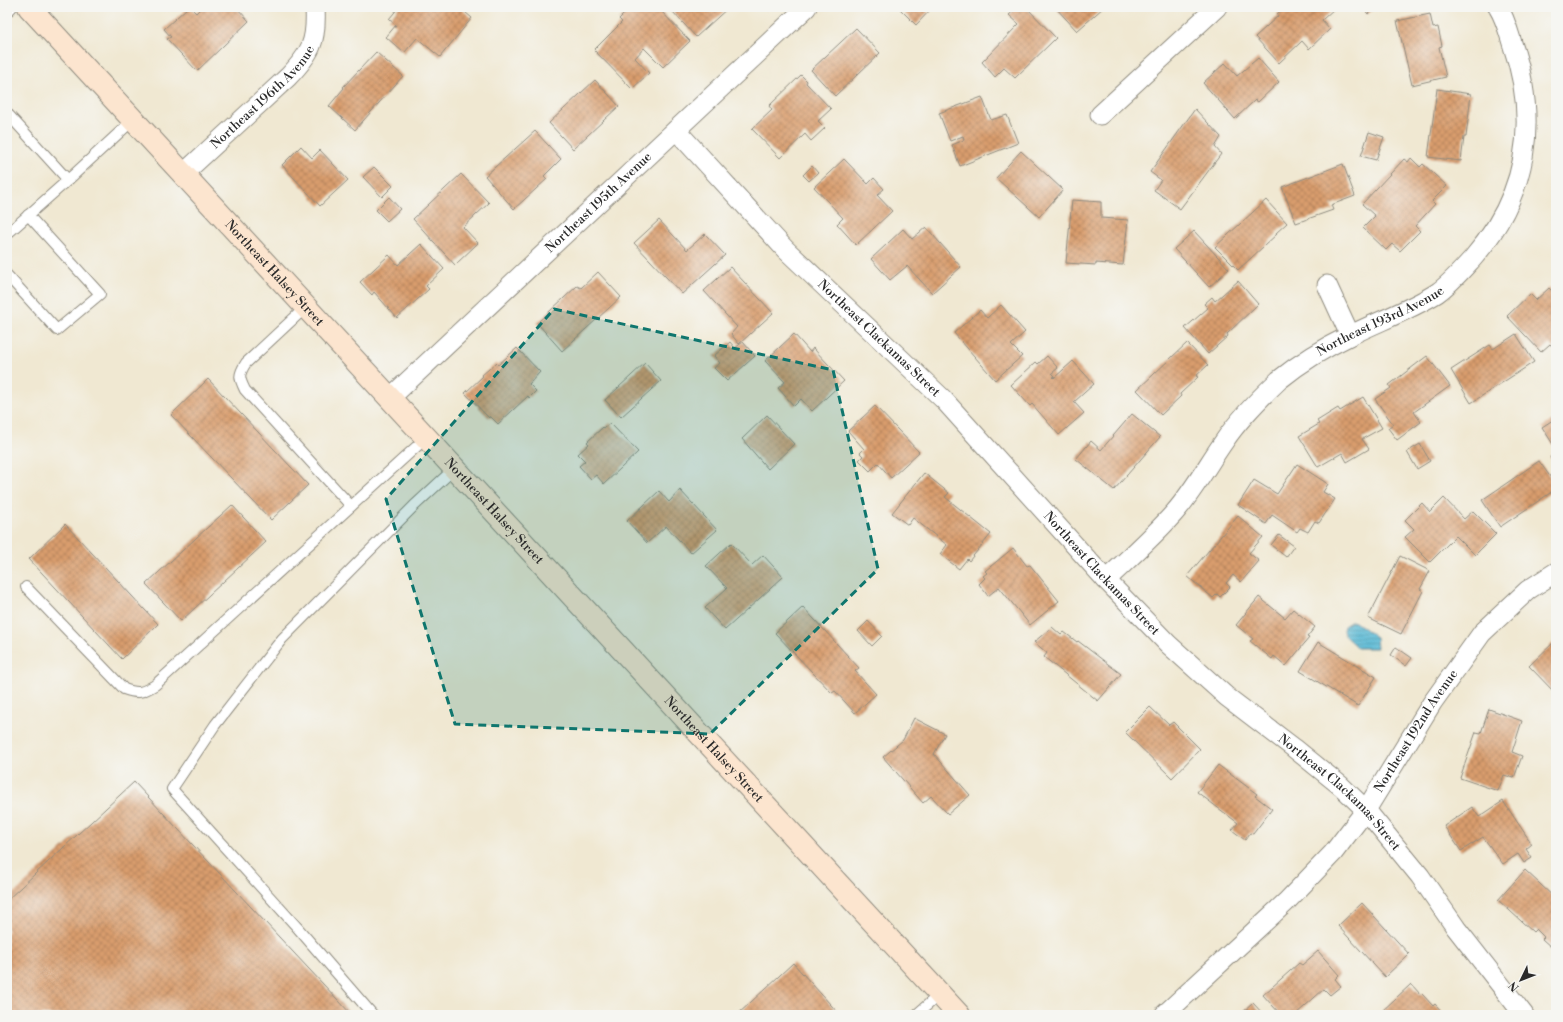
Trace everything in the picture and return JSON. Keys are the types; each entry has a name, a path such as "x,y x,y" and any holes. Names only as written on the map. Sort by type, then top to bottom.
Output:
{"street":[{"name":"Northeast Halsey Street","path":"29,7 959,1015"},
{"name":"Northeast 196th Avenue","path":"183,174 304,60 313,44 316,25 315,7"},
{"name":"Northeast 195th Avenue","path":"390,398 807,7"},
{"path":"1100,116 1217,7"},
{"name":"Northeast 193rd Avenue","path":"1106,580 1175,512 1226,438 1260,398 1302,362 1350,335 1382,321 1438,292 1462,271 1482,247 1500,220 1514,191 1523,161 1526,129 1526,97 1520,65 1503,15 1498,7"},
{"name":"Northeast Clackamas Street","path":"676,130 785,249 943,399 1106,580 1168,644 1227,697 1300,752 1341,786 1366,810 1420,876 1456,928 1524,1015"},
{"path":"1327,285 1350,335"},
{"name":"Northeast 192nd Avenue","path":"1164,1015 1286,902 1333,853 1366,810 1432,703 1482,634 1528,590 1556,572"}],"lane":[{"path":"7,12 12,7"},
{"path":"7,113 68,180"},
{"path":"7,234 133,120"},
{"path":"7,275 57,330 100,294 28,215"},
{"path":"306,307 246,364 240,372 240,381 245,390 351,506"},
{"path":"26,587 124,689 134,693 144,692 155,685 426,438"},
{"path":"373,1015 296,926 172,789 215,725 282,639 414,506 455,468"},
{"path":"916,1015 940,994"}],"highlighted area":[{"path":"554,309 833,370 878,569 710,734 455,724 386,499"}],"water":[{"path":"1352,621 1376,637 1377,648 1357,648 1347,638 1343,630 1344,626"}],"building":[{"path":"188,7 196,13 202,7 236,7 249,21 197,71 167,39 171,37 164,29"},
{"path":"399,7 459,7 472,18 440,57 417,38 404,53 386,37 396,25 389,19"},
{"path":"640,7 657,7 690,41 663,67 644,48 635,58 649,73 632,89 594,50 622,22 619,19 629,9 633,13"},
{"path":"676,7 729,7 696,37 672,11"},
{"path":"898,7 933,7 916,25"},
{"path":"1018,7 1026,7 1056,38 1015,78 1004,68 995,77 982,62 1019,24 1009,15"},
{"path":"1055,7 1104,7 1077,31"},
{"path":"1285,7 1336,7 1322,20 1330,29 1309,49 1302,41 1279,63 1255,37 1278,16 1277,14"},
{"path":"1362,7 1376,7 1368,14"},
{"path":"1430,14 1433,28 1438,27 1442,46 1439,47 1446,77 1412,85 1397,21"},
{"path":"856,28 880,53 835,96 811,70"},
{"path":"376,52 403,76 355,130 329,106 344,88 343,87"},
{"path":"1258,58 1279,82 1258,102 1255,100 1235,119 1203,83 1225,63 1237,76"},
{"path":"801,75 807,81 806,83 831,109 818,121 825,128 811,141 805,134 780,158 752,129 772,110 769,106"},
{"path":"595,80 619,106 573,149 549,123"},
{"path":"1437,89 1471,94 1466,137 1464,137 1461,161 1428,157"},
{"path":"982,97 991,120 1007,115 1018,143 960,166 952,145 964,140 963,136 950,141 939,113"},
{"path":"1195,109 1221,137 1215,147 1221,154 1180,209 1154,190 1161,180 1150,172"},
{"path":"535,131 561,159 544,176 547,179 514,209 485,176"},
{"path":"1369,132 1384,137 1376,160 1361,156"},
{"path":"301,146 312,158 320,150 348,180 320,206 282,165"},
{"path":"1021,151 1063,190 1039,217 996,178"},
{"path":"1411,158 1420,167 1423,164 1447,186 1432,201 1435,204 1415,226 1420,231 1400,251 1392,244 1386,250 1363,228 1375,216 1362,204 1404,159 1408,162"},
{"path":"844,159 868,184 874,178 884,189 877,195 892,211 856,245 837,224 843,218 814,187"},
{"path":"1343,164 1355,196 1331,205 1333,210 1296,223 1282,187"},
{"path":"812,166 818,173 809,181 803,175"},
{"path":"374,167 393,186 382,197 363,177"},
{"path":"461,174 489,203 463,227 478,243 455,265 413,219"},
{"path":"389,197 400,209 387,221 376,210"},
{"path":"1072,200 1101,202 1101,218 1128,220 1123,265 1066,263"},
{"path":"1266,200 1287,223 1238,270 1215,247"},
{"path":"659,220 687,250 705,234 725,255 682,294 634,243"},
{"path":"926,227 961,267 932,293 907,266 890,280 871,259 903,229 912,239"},
{"path":"1194,231 1229,269 1209,287 1174,249"},
{"path":"421,244 444,269 426,286 429,289 397,318 374,292 372,295 360,282 389,255 398,265"},
{"path":"730,267 773,313 739,344 731,334 737,327 704,291"},
{"path":"598,272 621,297 562,351 537,323 577,286 581,288"},
{"path":"1238,281 1258,304 1227,334 1228,336 1208,354 1185,328 1208,308 1204,304 1212,297 1215,301"},
{"path":"1556,287 1556,350 1550,344 1541,352 1507,316 1530,294 1536,300 1549,288 1552,291"},
{"path":"1001,305 1025,332 1011,345 1022,356 995,380 954,333 980,310 987,318"},
{"path":"794,334 810,352 813,348 844,381 812,411 801,399 794,406 778,388 785,382 765,361"},
{"path":"1516,334 1534,362 1471,403 1451,370 1490,345 1493,349"},
{"path":"730,342 735,348 743,342 755,356 727,381 714,368 720,363 714,356"},
{"path":"1187,343 1208,365 1180,394 1181,396 1161,415 1137,390"},
{"path":"517,348 540,372 529,384 536,391 529,398 528,396 498,424 490,416 489,418 465,393 483,376 482,375 496,363 498,365"},
{"path":"1047,356 1058,368 1052,373 1055,376 1053,377 1054,378 1073,361 1094,384 1074,402 1084,413 1059,435 1032,404 1030,406 1011,385 1036,362 1038,364"},
{"path":"1427,356 1450,386 1414,412 1421,422 1397,440 1388,428 1393,424 1375,399 1391,388 1389,385"},
{"path":"645,363 661,381 621,417 605,400"},
{"path":"208,379 308,485 271,520 171,415"},
{"path":"1363,397 1382,428 1362,439 1369,449 1347,462 1342,453 1318,467 1299,436 1319,424 1317,421 1338,408 1340,411"},
{"path":"875,406 919,452 891,478 878,463 870,471 859,460 863,456 860,453 864,449 848,431"},
{"path":"1132,414 1160,437 1114,490 1076,459 1091,441 1101,450"},
{"path":"767,415 794,444 768,469 742,439"},
{"path":"1556,418 1556,449 1542,427"},
{"path":"610,423 638,452 604,484 596,475 591,479 579,466 585,461 578,454 589,444 587,442 603,427 604,428"},
{"path":"1420,444 1430,461 1417,469 1407,452"},
{"path":"1556,453 1556,467 1550,457"},
{"path":"1539,461 1556,485 1556,489 1500,527 1482,500"},
{"path":"1297,464 1328,484 1323,492 1335,499 1319,523 1315,521 1308,532 1300,528 1297,532 1272,515 1266,524 1238,505 1254,480 1277,494"},
{"path":"924,473 949,493 945,497 991,534 969,561 967,559 959,569 940,554 947,545 913,518 908,525 892,513"},
{"path":"680,490 717,530 691,553 666,526 647,543 627,521 659,491 669,502"},
{"path":"1444,498 1464,519 1473,511 1496,534 1475,555 1456,536 1430,562 1405,537 1414,529 1405,520 1422,503 1430,512"},
{"path":"232,505 266,542 181,621 146,584"},
{"path":"1238,516 1263,537 1249,553 1259,561 1241,582 1233,575 1226,583 1230,587 1220,597 1217,594 1213,598 1187,576"},
{"path":"65,524 158,624 122,659 29,559"},
{"path":"1279,535 1294,546 1286,557 1271,545"},
{"path":"731,543 752,565 763,555 783,577 725,630 705,608 727,588 706,566"},
{"path":"1013,548 1027,566 1030,565 1059,601 1030,625 999,587 988,596 979,584 985,578 983,576 987,573 985,571"},
{"path":"1400,556 1430,571 1420,589 1423,591 1401,634 1368,618"},
{"path":"1259,597 1285,618 1293,609 1315,627 1307,637 1309,638 1286,666 1274,656 1272,659 1250,641 1253,639 1236,625"},
{"path":"803,607 859,668 855,671 876,694 855,713 835,691 832,693 775,633"},
{"path":"868,621 882,636 872,646 858,631"},
{"path":"1052,627 1061,635 1064,632 1077,642 1078,641 1121,674 1098,701 1044,657 1047,653 1034,642"},
{"path":"1555,641 1556,642 1556,694 1529,666"},
{"path":"1318,642 1376,677 1358,706 1300,671"},
{"path":"1396,647 1412,658 1406,666 1391,655"},
{"path":"1150,707 1169,725 1173,722 1200,749 1172,778 1125,732"},
{"path":"1489,709 1522,721 1512,752 1522,756 1514,778 1504,775 1498,791 1460,778 1476,732 1481,733"},
{"path":"914,718 945,734 934,754 970,795 948,814 931,796 923,803 883,757 903,740"},
{"path":"1218,765 1257,794 1255,796 1272,809 1253,834 1250,833 1245,840 1232,830 1238,823 1197,792"},
{"path":"134,782 352,1015 7,1015 7,900"},
{"path":"1503,801 1532,844 1526,849 1532,858 1524,863 1518,854 1503,864 1483,837 1461,851 1444,826 1472,807 1479,817"},
{"path":"1525,870 1556,899 1556,943 1551,947 1542,939 1544,937 1536,929 1533,932 1498,900"},
{"path":"1362,903 1409,954 1385,977 1338,926"},
{"path":"1318,951 1339,975 1335,979 1341,986 1330,995 1324,989 1295,1015 1281,1015 1263,995 1299,963 1302,965"},
{"path":"793,963 840,1015 737,1015"},
{"path":"1411,984 1433,1006 1435,1004 1445,1015 1382,1015 1380,1013"},
{"path":"1253,1003 1264,1015 1240,1015"}]}
